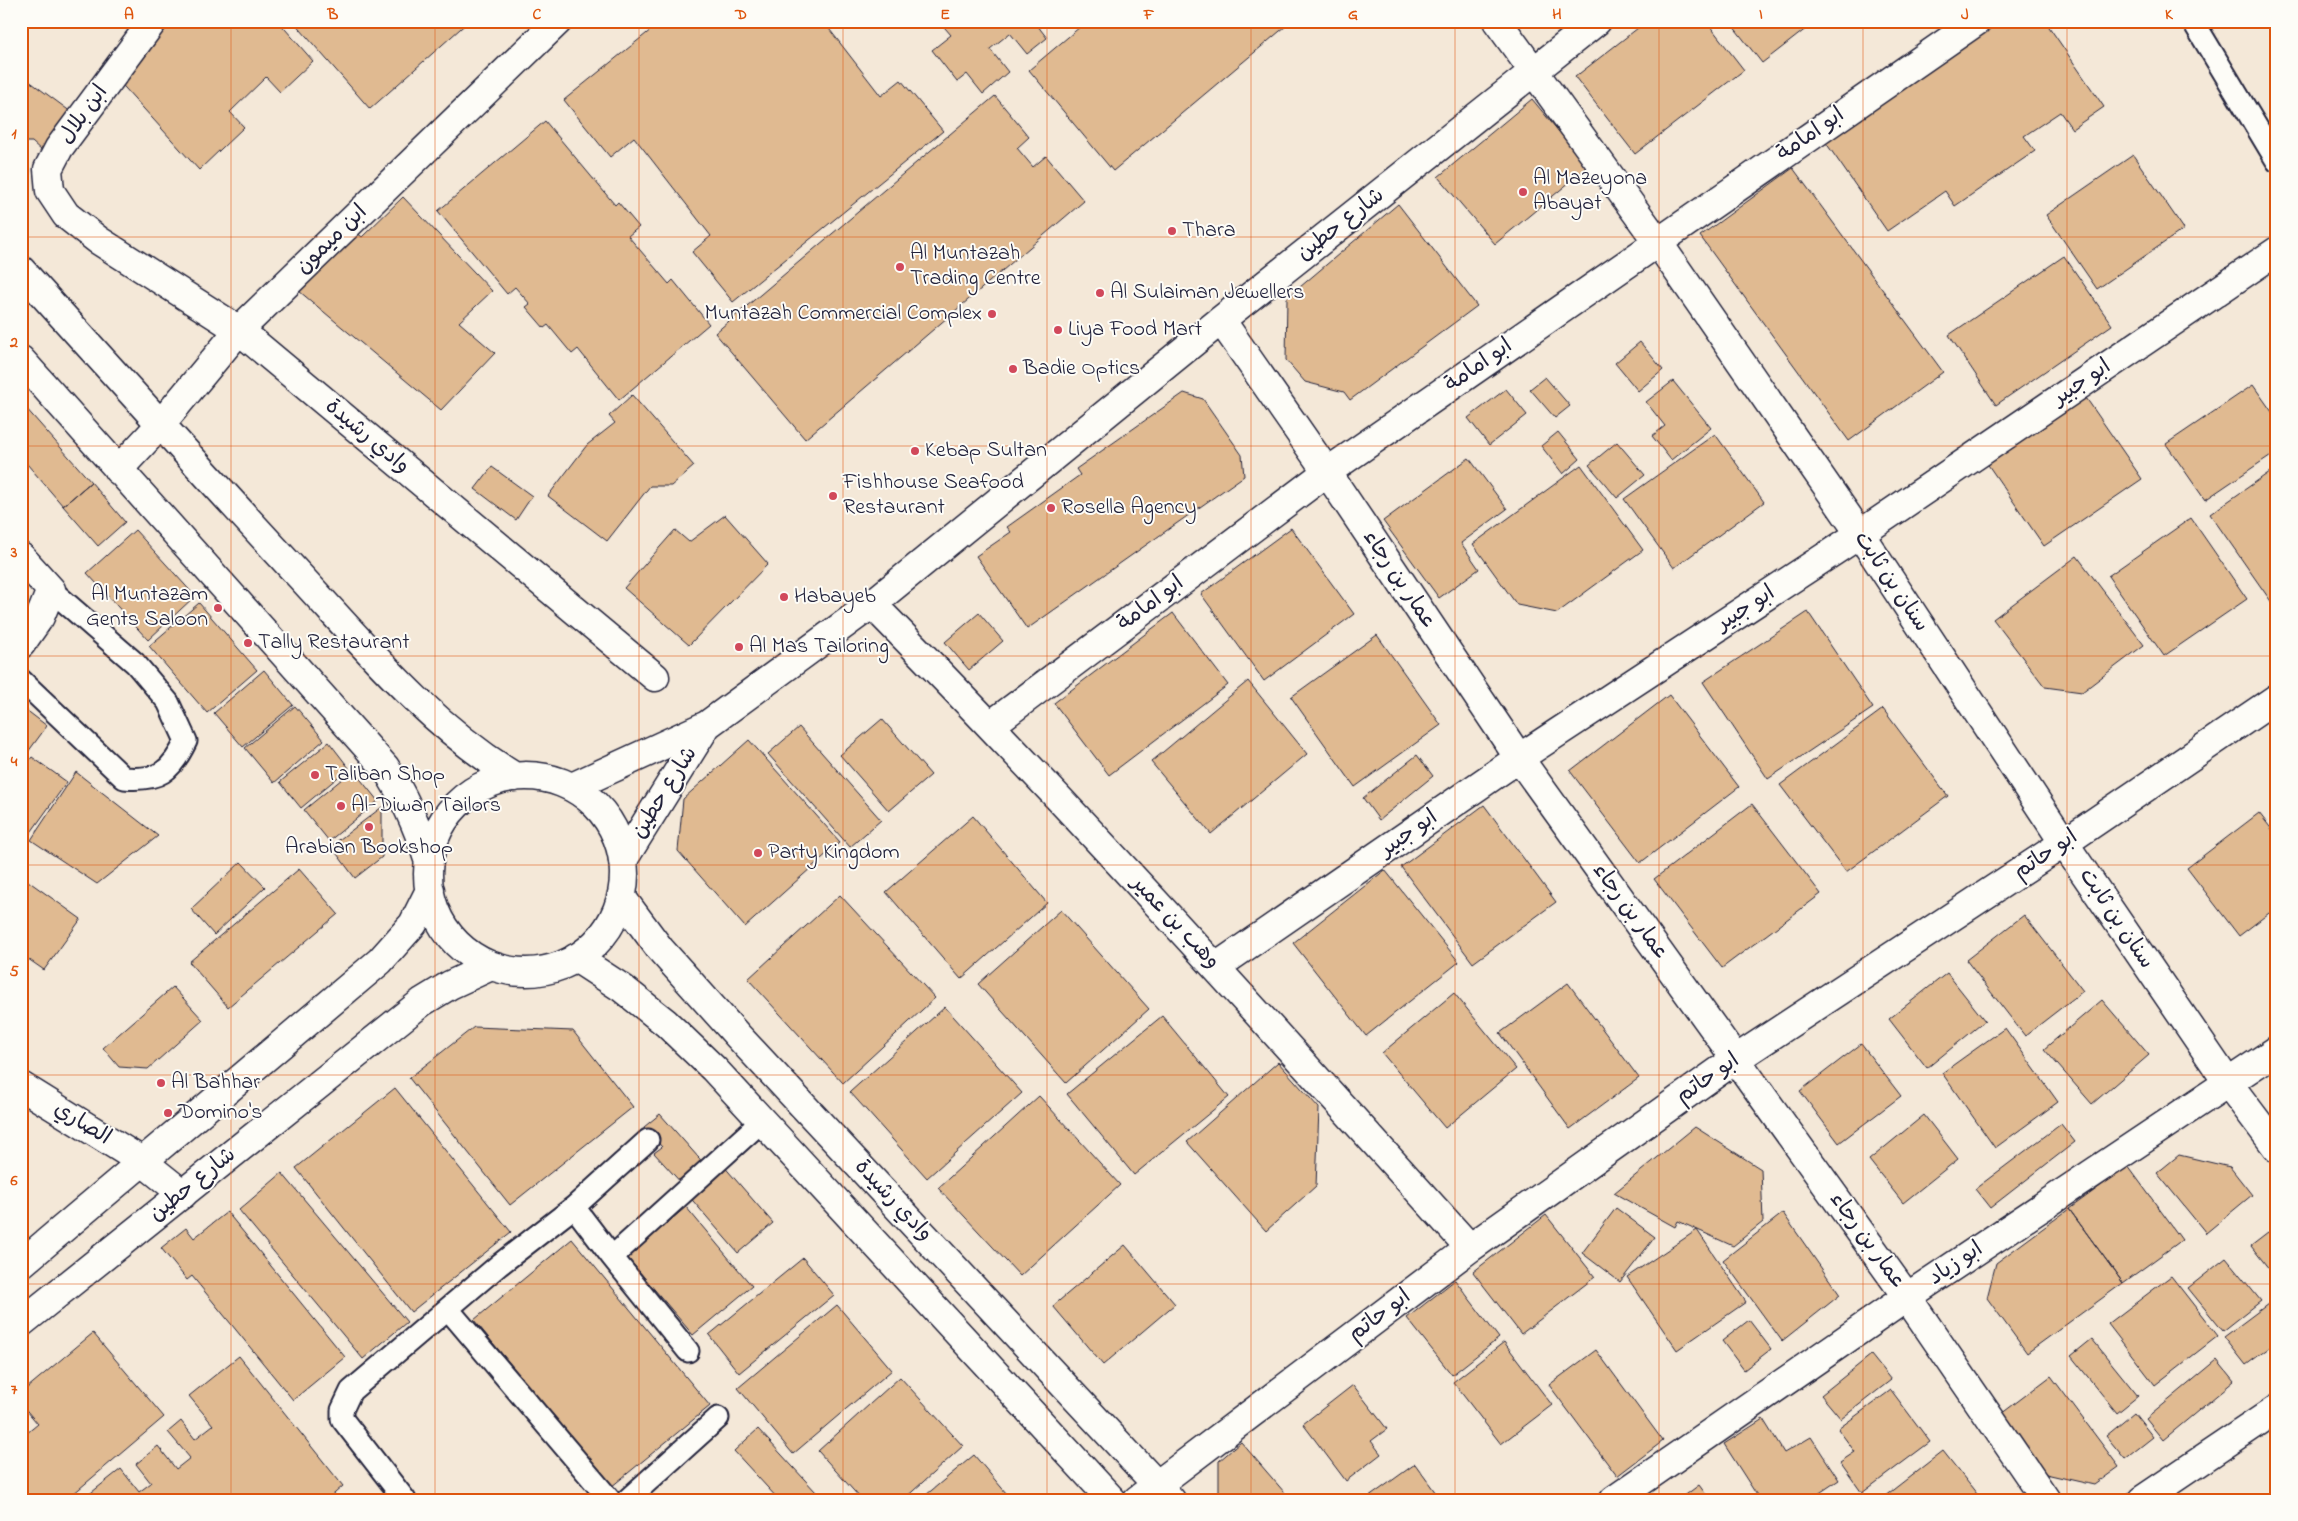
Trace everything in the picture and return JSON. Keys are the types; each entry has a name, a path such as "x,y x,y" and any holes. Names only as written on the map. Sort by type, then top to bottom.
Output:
{"street":[{"name":"ابن بلال","path":"66,215 50,191 48,169 59,148 152,21"},
{"name":"ابن ميمون","path":"118,470 160,425 239,330 558,21"},
{"name":"سنان بن ثابت","path":"1497,21 1657,241 1860,534 2064,843 2228,1083 2277,1148"},
{"name":"شارع حطين","path":"572,787 707,725 872,604 1221,320 1597,21"},
{"name":"ابو امامة","path":"991,724 1327,472 1657,241 1977,21"},
{"name":"وادي رشيدة","path":"66,215 98,240 239,330 655,677"},
{"name":"ابو جبير","path":"1216,967 1519,758 1860,534 2277,251"},
{"path":"21,270 160,425 414,699 462,741 515,777"},
{"name":"عمار بن رجاء","path":"1221,320 1327,472 1519,758 1907,1298 2046,1500"},
{"path":"21,360 385,767 402,793 418,826 429,862 430,890 435,910 444,928 457,944 491,966 515,971 540,971 559,966 576,958 592,947 605,932 615,916 622,898 624,860 619,842 601,810 588,797 572,787 554,780 534,776 515,777 489,783 467,796 448,815 436,837 429,862"},
{"path":"21,556 51,590 40,617 21,644"},
{"name":"وهب بن عمير","path":"872,604 991,724 1216,967 1470,1248"},
{"name":"ابو حاتم","path":"1155,1494 1470,1248 1736,1059 2064,843 2277,698"},
{"name":"شارع حطين","path":"624,860 707,725"},
{"path":"21,1264 380,961 413,924 430,890"},
{"name":"وادي رشيدة","path":"622,898 660,949 1155,1494"},
{"name":"وادي رشيدة","path":"576,958 622,988 666,1023 714,1068 1112,1500"},
{"name":"شارع حطين","path":"21,1323 422,1002 450,984 491,966"},
{"name":"ابو زياد","path":"1614,1500 1907,1298 2277,1050"},
{"name":"الصاري","path":"21,1086 143,1162 183,1194"},
{"path":"2142,1500 2277,1409"}],"lane":[{"path":"2193,21 2277,161"},
{"path":"21,680 124,778 145,780 164,771 177,760 186,740 168,702 135,663 51,590"},
{"path":"612,1257 763,1120"},
{"path":"405,1500 342,1419 342,1410 351,1391 499,1265 574,1207 648,1140"},
{"path":"574,1207 688,1351"},
{"path":"448,1309 610,1500"},
{"path":"627,1500 718,1418"}],"building":[{"path":"163,21 278,21 313,61 280,92 266,77 230,112 244,127 199,170 116,78"},
{"path":"293,21 469,21 370,109"},
{"path":"662,21 823,21 881,96 901,80 943,131 733,302 692,252 711,236 634,137 610,157 564,100"},
{"path":"939,21 1034,21 1047,38 1027,54 1010,33 990,49 1008,72 983,94 967,74 957,82 932,50 951,35"},
{"path":"1087,21 1292,21 1113,171 1029,70"},
{"path":"1647,21 1706,21 1744,70 1635,154 1575,77"},
{"path":"1729,21 1816,21 1762,63"},
{"path":"1996,21 2045,21 2104,107 2072,129 2060,112 2024,136 2035,151 1955,206 1945,191 1887,231 1824,140"},
{"path":"21,75 71,112 42,151 32,142 21,142"},
{"name":"Al Muntazah Trading Centre","path":"995,96 1029,137 1017,148 1033,167 1046,156 1084,201 805,439 715,333"},
{"path":"1532,99 1588,167 1495,244 1438,177"},
{"path":"545,121 615,205 618,202 639,227 628,236 669,284 673,280 709,324 619,400 578,349 572,354 548,325 544,328 526,307 530,304 515,287 507,294 438,211"},
{"path":"2133,155 2184,229 2097,289 2046,215"},
{"path":"1793,168 1943,372 1849,441 1700,236"},
{"path":"403,197 492,291 459,322 495,353 441,410 293,286 354,230 362,237"},
{"path":"1398,204 1477,306 1350,400 1344,392 1305,382 1286,360 1287,298"},
{"path":"2064,256 2112,325 1996,405 1949,335"},
{"path":"1640,342 1663,370 1638,391 1615,363"},
{"path":"1545,377 1570,406 1555,418 1530,389"},
{"path":"1673,381 1711,428 1671,460 1652,436 1665,426 1646,402"},
{"path":"2253,385 2277,419 2277,451 2205,500 2166,444"},
{"path":"1506,389 1527,415 1489,445 1468,418"},
{"path":"2082,392 2142,479 2044,546 1984,459"},
{"path":"1184,393 1203,399 1242,455 1244,476 1027,629 976,556 1011,532 1007,527 1080,475 1076,469"},
{"path":"632,395 694,466 671,486 650,486 607,541 548,496 587,445 615,423 609,416"},
{"path":"25,407 91,482 63,506 21,457 21,410"},
{"path":"1558,432 1580,459 1563,474 1541,446"},
{"path":"1715,434 1764,502 1674,568 1624,499"},
{"path":"1617,442 1645,475 1617,498 1589,465"},
{"path":"1469,458 1507,509 1461,543 1479,569 1439,598 1383,521"},
{"path":"1581,465 1643,550 1557,613 1517,605 1473,544"},
{"path":"492,467 532,496 516,520 475,489"},
{"path":"2277,467 2277,610 2210,514"},
{"path":"91,482 125,522 98,546 63,506"},
{"path":"725,515 768,564 689,645 624,588 675,530 689,542"},
{"path":"2191,518 2247,599 2164,656 2108,576"},
{"path":"1291,528 1354,614 1264,681 1201,594"},
{"path":"135,530 195,596 148,640 87,573"},
{"path":"2077,556 2144,645 2082,692 2045,687 1993,619"},
{"path":"199,603 257,670 207,713 149,646"},
{"path":"1808,612 1873,708 1768,779 1703,682"},
{"path":"979,613 1003,641 969,670 945,642"},
{"path":"1173,613 1228,685 1109,775 1054,703"},
{"path":"1377,635 1441,725 1355,787 1291,697"},
{"path":"264,670 293,705 243,747 214,713"},
{"path":"1248,681 1307,754 1211,834 1151,762"},
{"path":"1669,695 1739,787 1640,863 1570,771"},
{"path":"21,706 47,726 25,756 21,753"},
{"path":"295,706 324,740 274,783 245,748"},
{"path":"1883,709 1948,796 1846,872 1780,785"},
{"path":"882,719 931,775 889,811 840,755"},
{"path":"799,727 881,820 850,847 768,754"},
{"path":"749,740 840,842 745,927 678,851 683,799"},
{"name":"Taliban Shop","path":"329,742 349,768 301,808 280,782"},
{"path":"1417,755 1433,776 1379,820 1363,798"},
{"path":"32,757 67,782 29,835 21,829 21,771"},
{"name":"Al-Diwan Tailors","path":"353,770 378,801 329,841 304,810"},
{"path":"76,772 158,836 97,884 31,840"},
{"path":"1752,804 1821,894 1722,968 1654,879"},
{"path":"1484,805 1556,902 1473,963 1401,867"},
{"name":"Arabian Bookshop","path":"382,807 382,857 355,878 331,846"},
{"path":"2259,813 2277,836 2277,907 2239,936 2187,868"},
{"path":"973,816 1047,903 961,979 886,892"},
{"path":"241,862 265,887 214,935 191,909"},
{"path":"299,869 338,914 228,1007 189,962"},
{"path":"1385,870 1459,962 1366,1036 1293,943"},
{"path":"21,876 81,919 44,970 21,954"},
{"path":"840,895 935,998 843,1083 748,979"},
{"path":"1061,910 1149,1009 1066,1083 978,984"},
{"path":"2024,915 2083,991 2025,1036 1966,960"},
{"path":"1947,973 1985,1021 1927,1068 1889,1019"},
{"path":"1568,983 1639,1078 1570,1129 1500,1033"},
{"path":"173,987 203,1020 148,1069 119,1067 103,1048"},
{"path":"1454,993 1516,1069 1445,1128 1382,1053"},
{"path":"2102,1000 2149,1055 2092,1104 2044,1049"},
{"path":"945,1007 1022,1093 927,1178 850,1092"},
{"path":"1162,1016 1229,1097 1134,1175 1067,1094"},
{"path":"474,1027 573,1031 633,1107 510,1205 409,1078"},
{"path":"2005,1028 2058,1102 1995,1148 1942,1073"},
{"path":"1861,1044 1901,1096 1839,1143 1800,1091"},
{"path":"1278,1062 1319,1108 1316,1186 1266,1231 1187,1142"},
{"path":"395,1088 511,1232 411,1312 296,1168"},
{"path":"1039,1096 1120,1185 1020,1276 938,1188"},
{"path":"660,1114 706,1166 684,1186 654,1153 662,1147 644,1127"},
{"path":"1924,1115 1958,1159 1903,1203 1869,1160"},
{"path":"2061,1124 2075,1142 1990,1208 1975,1189"},
{"path":"1695,1127 1761,1169 1763,1222 1733,1246 1678,1221 1675,1227 1614,1193"},
{"path":"2179,1155 2230,1167 2252,1195 2206,1233 2157,1173"},
{"path":"722,1164 773,1223 738,1253 687,1194"},
{"path":"2128,1166 2182,1240 2123,1283 2069,1209"},
{"path":"282,1173 407,1322 363,1359 239,1210"},
{"path":"686,1207 752,1286 693,1335 627,1257"},
{"path":"1616,1208 1655,1237 1620,1282 1582,1253"},
{"path":"2069,1209 2123,1283 2027,1353 1987,1298 1996,1263"},
{"path":"227,1212 345,1357 293,1400 192,1276 187,1280 161,1248 186,1228 194,1238"},
{"path":"1783,1213 1840,1295 1782,1341 1723,1260"},
{"path":"1546,1215 1595,1277 1521,1334 1473,1272"},
{"path":"2277,1226 2277,1279 2251,1246"},
{"path":"1697,1230 1746,1302 1677,1350 1627,1277"},
{"path":"572,1239 710,1406 611,1487 474,1320"},
{"path":"1125,1245 1175,1304 1103,1365 1053,1306"},
{"path":"803,1258 834,1295 739,1373 709,1335"},
{"path":"2226,1258 2261,1301 2223,1331 2188,1288"},
{"path":"2171,1276 2218,1336 2155,1385 2108,1324"},
{"path":"1455,1280 1499,1338 1452,1375 1407,1318"},
{"path":"2268,1304 2277,1316 2277,1342 2246,1365 2224,1337"},
{"path":"837,1305 892,1370 793,1454 738,1388"},
{"path":"1749,1320 1771,1349 1744,1370 1722,1341"},
{"path":"93,1333 164,1417 66,1500 21,1500 21,1438 38,1424 21,1404 21,1393"},
{"path":"2092,1339 2138,1396 2117,1413 2071,1356"},
{"path":"1504,1342 1552,1405 1501,1444 1453,1382"},
{"path":"1596,1350 1663,1441 1617,1476 1549,1385"},
{"path":"1871,1355 1891,1380 1841,1419 1821,1395"},
{"path":"239,1356 343,1486 327,1500 82,1500 121,1469 139,1492 151,1483 136,1464 158,1446 176,1469 190,1458 168,1432 181,1421 195,1439 213,1425 189,1396"},
{"path":"2217,1360 2234,1381 2163,1440 2146,1419"},
{"path":"2051,1376 2119,1467 2094,1485 2046,1474 2001,1414"},
{"path":"900,1377 963,1446 903,1500 862,1500 818,1451"},
{"path":"1353,1385 1387,1429 1371,1441 1381,1454 1346,1481 1303,1424"},
{"path":"1891,1390 1930,1442 1862,1493 1840,1462 1855,1452 1838,1429"},
{"path":"2134,1413 2153,1437 2125,1459 2106,1436"},
{"path":"1763,1419 1784,1453 1811,1437 1839,1480 1809,1500 1760,1500 1724,1444"},
{"path":"758,1429 816,1492 808,1500 779,1500 734,1451"},
{"path":"1241,1442 1291,1500 1219,1500 1219,1461"},
{"path":"1943,1451 1977,1494 1977,1500 1880,1500"},
{"path":"974,1455 1012,1500 920,1500"},
{"path":"1415,1464 1441,1500 1365,1500"},
{"path":"1699,1485 1710,1500 1679,1500"}],"place":[{"name":"Al Mazeyona Abayat","path":"1523,192"},
{"name":"Thara","path":"1172,231"},
{"name":"Al Muntazah Trading Centre","path":"900,267"},
{"name":"Al Sulaiman Jewellers","path":"1100,293"},
{"name":"Muntazah Commercial Complex","path":"992,314"},
{"name":"Liya Food Mart","path":"1058,330"},
{"name":"Badie Optics","path":"1013,369"},
{"name":"Kebap Sultan","path":"915,451"},
{"name":"Fishhouse Seafood Restaurant","path":"833,496"},
{"name":"Rosella Agency","path":"1051,508"},
{"name":"Habayeb","path":"784,597"},
{"name":"Al Muntazam Gents Saloon","path":"218,608"},
{"name":"Tally Restaurant","path":"248,643"},
{"name":"Al Mas Tailoring","path":"739,647"},
{"name":"Taliban Shop","path":"315,775"},
{"name":"Al-Diwan Tailors","path":"341,806"},
{"name":"Arabian Bookshop","path":"369,827"},
{"name":"Party Kingdom","path":"758,853"},
{"name":"Al Bahhar","path":"161,1083"},
{"name":"Domino's","path":"168,1113"}]}
